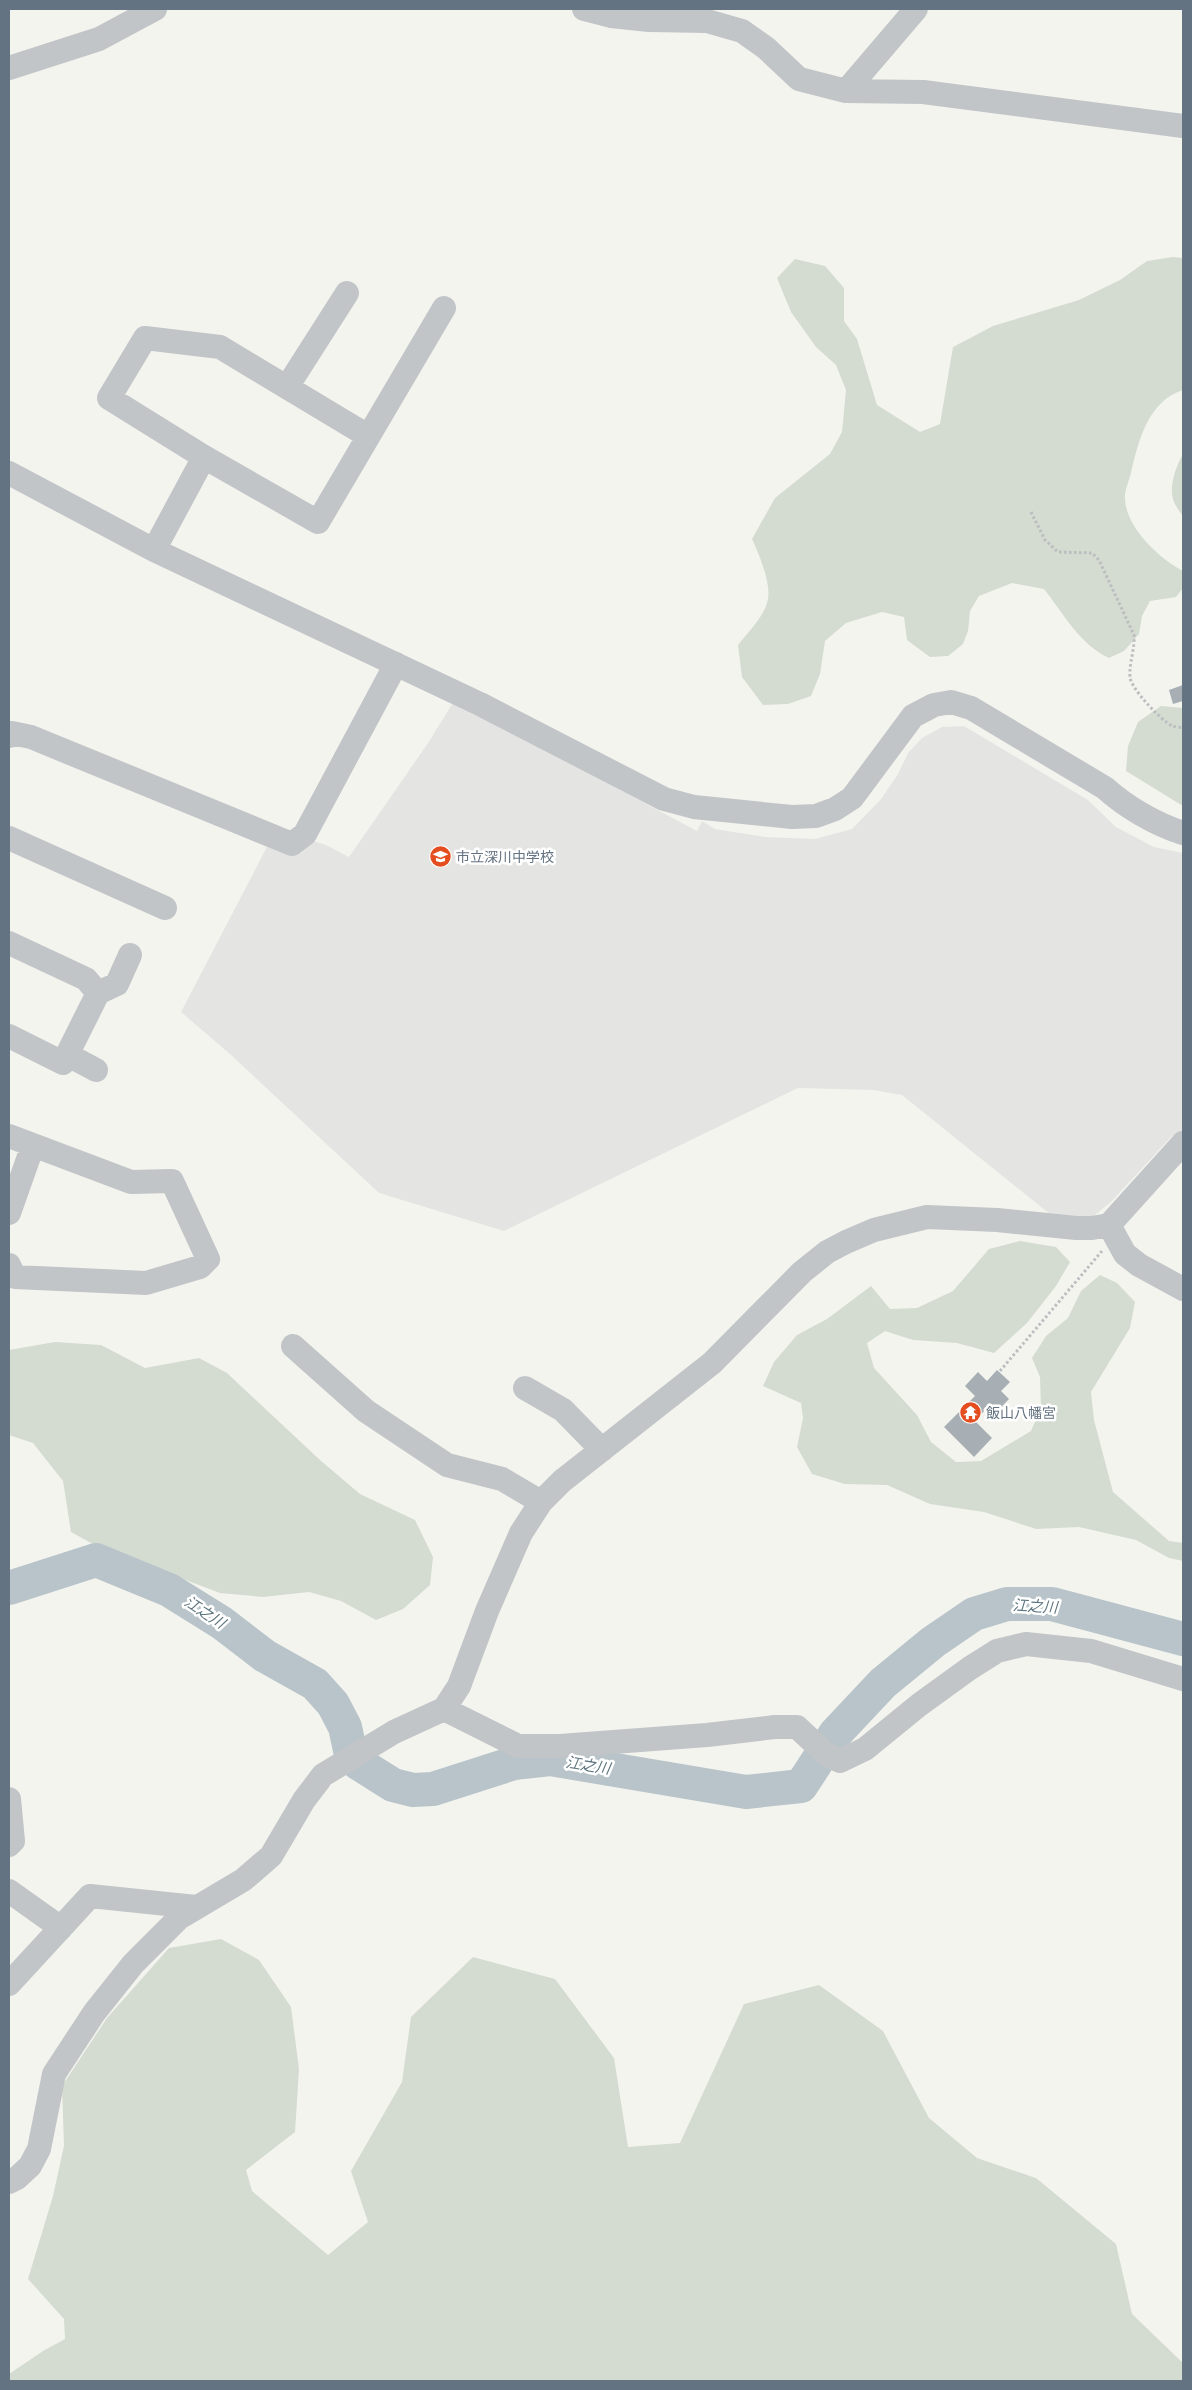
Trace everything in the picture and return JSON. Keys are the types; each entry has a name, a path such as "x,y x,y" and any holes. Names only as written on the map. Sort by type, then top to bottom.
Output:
{"street":[{"path":"9,68 99,39 155,9"},
{"path":"584,9 611,16 649,20 707,21 742,31 766,48 799,79 846,91 923,92 1183,126"},
{"path":"846,91 916,9"},
{"path":"287,388 347,293"},
{"path":"368,436 220,347 145,338 109,398 204,457 318,522 444,308"},
{"path":"154,550 204,457"},
{"path":"9,473 154,550 480,704 664,799 694,807 792,818 816,816 835,810 852,798 913,716 934,705 951,702 971,708 1104,788 1120,801 1170,829 1183,833"},
{"path":"9,736 12,733 31,737 292,844 305,834 396,664"},
{"path":"9,838 165,908"},
{"path":"9,942 86,979 98,993"},
{"path":"9,1036 63,1063 98,993 117,984 130,956"},
{"path":"68,1055 96,1070"},
{"path":"9,1136 130,1182 172,1181 208,1259 200,1266 146,1283 14,1277 9,1265"},
{"path":"9,1214 33,1145"},
{"path":"1112,1230 1181,1151"},
{"path":"9,2182 17,2178 30,2166 39,2149 54,2074 94,2013 133,1964 179,1918 243,1880 271,1856 304,1800 323,1775 394,1732 444,1709 459,1686 487,1611 521,1533 541,1502 562,1481 712,1363 802,1272 827,1252 867,1233 927,1217 997,1220 1112,1230"},
{"path":"1112,1230 1125,1254 1139,1265 1183,1289"},
{"path":"293,1346 366,1411 447,1465 502,1479 541,1502"},
{"path":"525,1388 563,1410 602,1450"},
{"path":"444,1709 518,1746 560,1746 707,1735 775,1727 797,1727 826,1754 840,1761 865,1749 919,1705 997,1651 1026,1644 1091,1651 1183,1679"},
{"path":"9,1799 13,1841 9,1845"},
{"path":"9,1891 61,1928"},
{"path":"9,1984 90,1896 196,1907"}],"path":[{"path":"1031,512 1045,540 1058,552 1092,553 1099,560 1134,635 1135,647 1130,676 1132,685 1137,693 1172,726 1183,728"},
{"path":"1000,1371 1112,1230"}],"shaded area":[{"path":"1173,257 1183,258 1183,390 1171,395 1161,403 1146,424 1137,448 1125,496 1131,521 1138,531 1164,559 1183,571 1183,588 1176,597 1150,601 1142,616 1139,634 1124,651 1109,658 1089,645 1081,637 1044,589 1012,583 979,596 970,611 968,631 963,644 948,656 930,657 907,640 904,617 882,612 846,623 825,641 820,674 811,696 788,704 763,705 742,677 738,645 760,618 768,599 766,577 752,539 775,498 830,454 842,432 846,390 836,365 816,347 791,312 777,278 795,259 825,266 844,288 844,321 857,339 877,405 920,432 940,424 953,347 993,326 1079,300 1120,280 1147,261"},
{"path":"1183,454 1183,516 1174,502 1172,484 1175,471"},
{"path":"454,701 697,831 702,821 715,829 765,837 815,839 852,829 881,799 898,774 908,753 922,738 942,727 964,726 1088,800 1116,827 1154,847 1183,853 1183,1145 1172,1136 1111,1202 1090,1219 1056,1219 902,1095 873,1090 798,1088 504,1231 379,1193 231,1055 181,1012 270,841 295,853 301,853 310,840 326,845 349,857 428,743"},
{"path":"1161,706 1183,708 1183,806 1126,771 1128,746 1138,722"},
{"path":"1020,1241 1056,1247 1070,1262 1056,1286 1027,1323 994,1353 957,1343 913,1340 885,1331 867,1343 874,1368 917,1415 931,1442 956,1462 981,1461 1031,1431 1041,1408 1040,1377 1032,1358 1046,1336 1068,1318 1081,1291 1100,1275 1117,1283 1135,1302 1130,1328 1091,1392 1094,1420 1113,1492 1169,1541 1183,1543 1183,1561 1169,1558 1136,1540 1079,1527 1036,1529 984,1512 930,1504 887,1485 845,1484 812,1474 797,1447 803,1418 801,1403 763,1386 774,1362 797,1335 827,1319 871,1286 890,1309 917,1308 953,1291 989,1249"},
{"path":"55,1342 101,1345 145,1368 199,1358 227,1373 320,1460 360,1494 415,1520 433,1557 430,1585 403,1609 376,1620 341,1601 309,1592 263,1597 220,1593 111,1554 71,1532 63,1481 33,1443 9,1435 9,1350"},
{"path":"221,1939 259,1960 291,2007 299,2069 295,2132 246,2170 252,2191 328,2255 368,2222 351,2171 402,2082 411,2017 473,1957 555,1979 614,2058 628,2147 680,2143 744,2004 819,1985 883,2031 929,2118 977,2158 1036,2178 1116,2244 1132,2314 1183,2363 1183,2381 9,2381 9,2374 65,2339 64,2319 28,2279 53,2196 64,2146 62,2086 107,2018 169,1948"}],"building":[{"path":"1183,685 1183,701 1173,704 1169,690"},
{"name":"飯山八幡宮","path":"997,1370 1010,1382 1001,1391 1009,1399 993,1416 986,1409 975,1421 992,1438 974,1457 944,1427 975,1396 965,1386 978,1372 987,1381"}],"waterway":[{"name":"江之川","path":"9,1588 96,1560 169,1590 222,1623 265,1656 315,1684 333,1704 345,1727 350,1750 358,1763 393,1785 413,1790 433,1789 514,1763 550,1759 746,1792 801,1786 835,1734 883,1683 933,1642 974,1614 1007,1604 1052,1604 1183,1639"}],"place":[{"name":"市立深川中学校","path":"440,857"},
{"name":"飯山八幡宮","path":"970,1413"}]}
